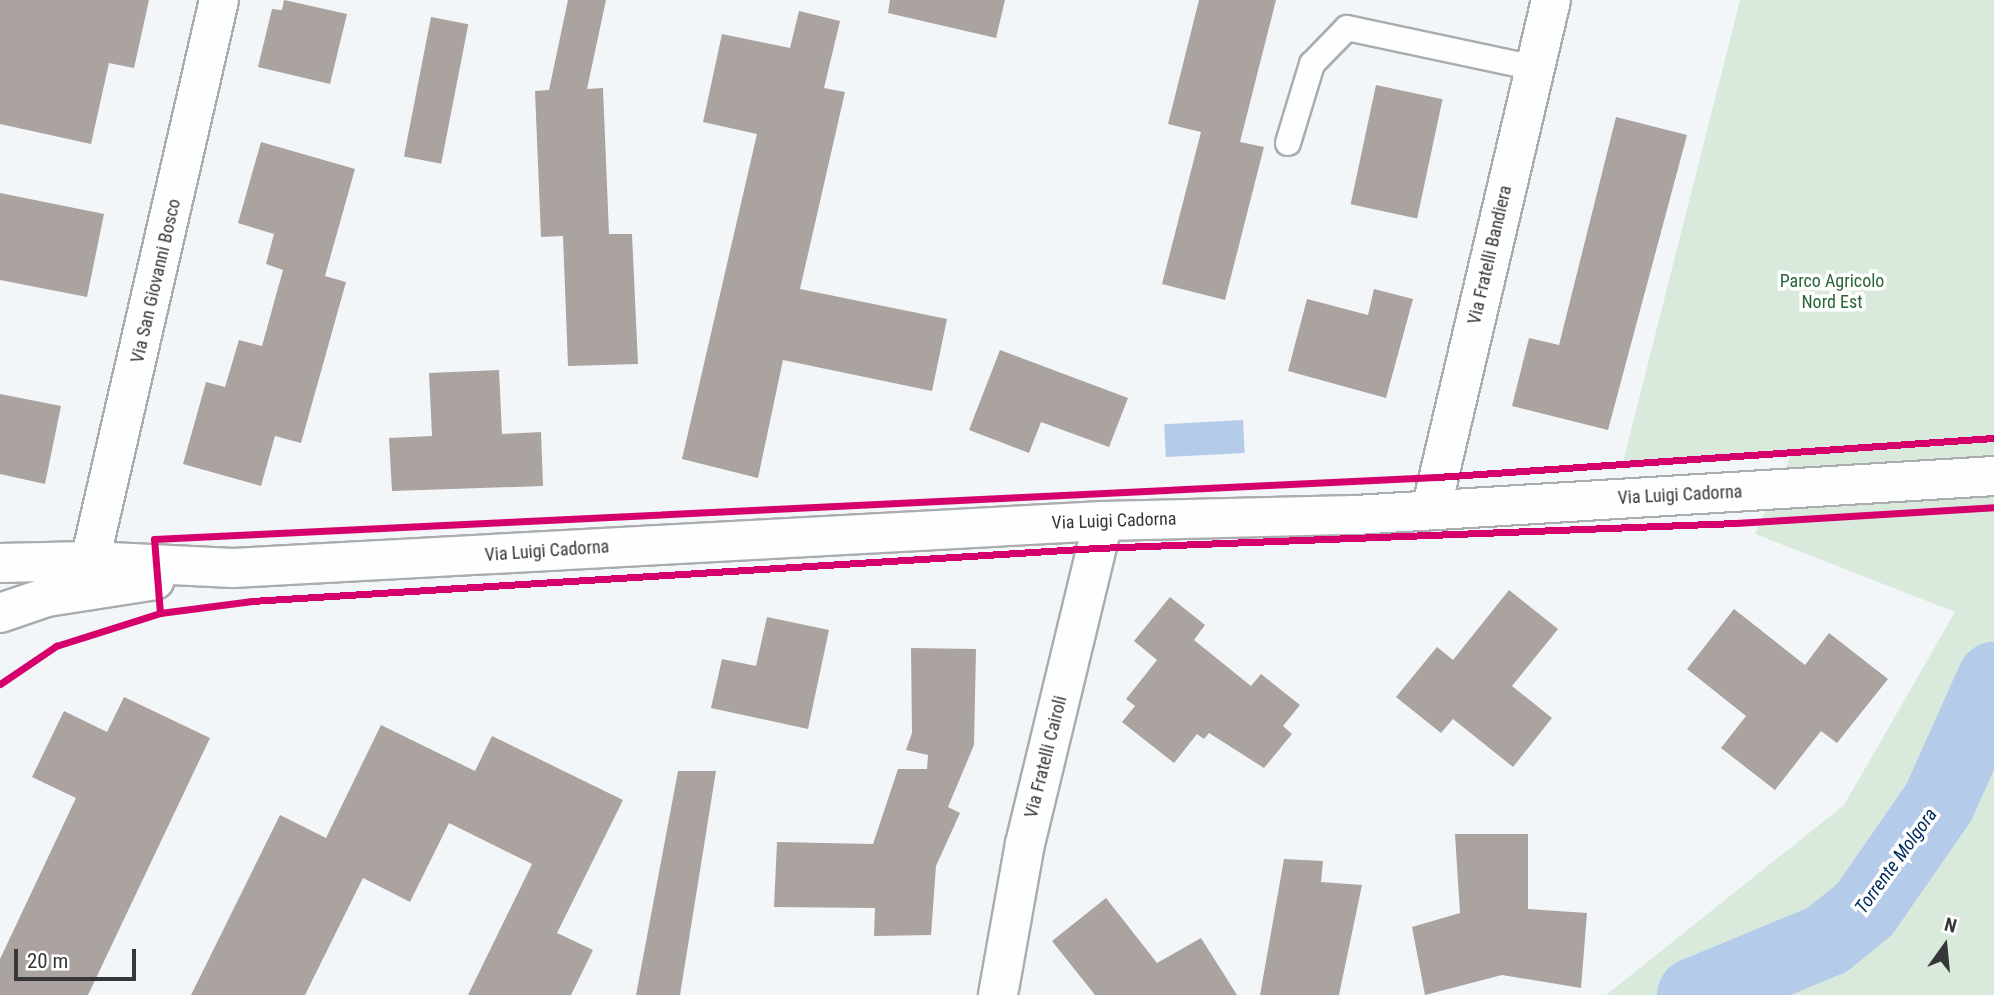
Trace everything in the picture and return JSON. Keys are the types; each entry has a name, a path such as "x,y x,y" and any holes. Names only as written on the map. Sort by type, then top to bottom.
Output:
{"street":[{"name":"Via San Giovanni Bosco","path":"90,561 219,0"},
{"name":"Via Fratelli Bandiera","path":"1431,510 1551,0"},
{"name":"Via Luigi Cadorna","path":"0,613 47,597 233,568 1103,521 1431,510 1994,477"},
{"name":"Via Fratelli Cairoli","path":"998,995 1025,844 1103,521"},
{"name":"Via Luigi Cadorna","path":"0,563 90,561 233,568"}],"lane":[{"path":"1288,143 1312,64 1347,28 1535,68"}],"green space":[{"name":"Parco Agricolo Nord Est","path":"1740,0 1994,0 1994,995 1606,995 1844,805 1955,612 1755,534 1792,453 1623,462"}],"water":[{"path":"1243,420 1245,453 1166,457 1164,424"}],"building":[{"path":"0,0 149,0 134,68 109,63 91,144 0,124"},
{"path":"284,0 347,14 330,84 258,67 272,9 282,10"},
{"path":"568,0 606,0 587,89 603,88 609,234 632,234 638,364 568,366 563,236 541,237 535,91 549,90"},
{"path":"890,0 1005,0 996,38 888,13"},
{"path":"1199,0 1276,0 1240,142 1264,147 1225,300 1162,284 1201,132 1168,124"},
{"path":"799,11 840,21 824,88 845,92 800,289 947,319 932,391 783,360 758,478 682,459 757,134 703,122 722,34 790,48"},
{"path":"431,17 468,24 441,164 404,156"},
{"path":"1376,85 1443,99 1417,218 1351,204"},
{"path":"1616,117 1687,135 1608,430 1512,406 1529,338 1559,345"},
{"path":"261,142 355,169 325,276 346,282 301,443 275,436 261,486 183,464 206,382 225,387 239,340 262,346 283,270 266,264 274,234 238,223"},
{"path":"0,193 104,214 87,297 0,280"},
{"path":"1374,289 1413,299 1386,398 1288,371 1307,299 1368,315"},
{"path":"1000,350 1128,398 1109,447 1041,422 1029,453 969,430"},
{"path":"499,370 502,434 541,432 543,486 392,491 389,438 432,436 429,373"},
{"path":"0,394 61,406 45,484 0,474"},
{"path":"1509,590 1558,629 1512,686 1552,718 1513,767 1453,719 1441,733 1396,697 1437,647 1453,660"},
{"path":"1170,597 1205,625 1194,640 1251,686 1261,674 1300,705 1283,726 1292,734 1264,768 1209,733 1204,739 1197,734 1174,763 1122,722 1135,706 1126,699 1157,660 1134,641"},
{"path":"1734,609 1805,665 1829,633 1888,679 1837,743 1821,731 1775,790 1721,748 1746,716 1687,669"},
{"path":"767,617 829,630 808,729 711,708 722,659 756,666"},
{"path":"911,648 976,649 974,745 948,807 960,813 936,866 931,935 874,936 875,908 774,907 777,842 873,844 898,769 927,769 928,755 906,750 912,733"},
{"path":"124,697 210,738 88,995 0,995 0,959 76,798 32,777 64,711 107,732"},
{"path":"381,725 475,771 492,736 623,800 557,933 593,950 571,995 468,995 532,864 449,823 410,902 363,878 305,995 191,995 280,815 326,838"},
{"path":"678,771 716,771 680,995 636,995"},
{"path":"1455,834 1528,834 1528,909 1587,913 1581,988 1502,975 1425,995 1412,927 1460,913"},
{"path":"1284,859 1323,861 1321,882 1362,885 1339,995 1260,995"},
{"path":"1106,898 1157,963 1201,938 1237,995 1095,995 1052,941"}],"waterway":[{"name":"Torrente Molgora","path":"1694,995 1827,940 1865,909 1939,802 1994,679"}],"cycle path":[{"path":"0,684 56,646 160,613 154,539 1437,477 1994,438"},
{"path":"160,613 252,601 1097,548 1735,523 1994,507"}]}
